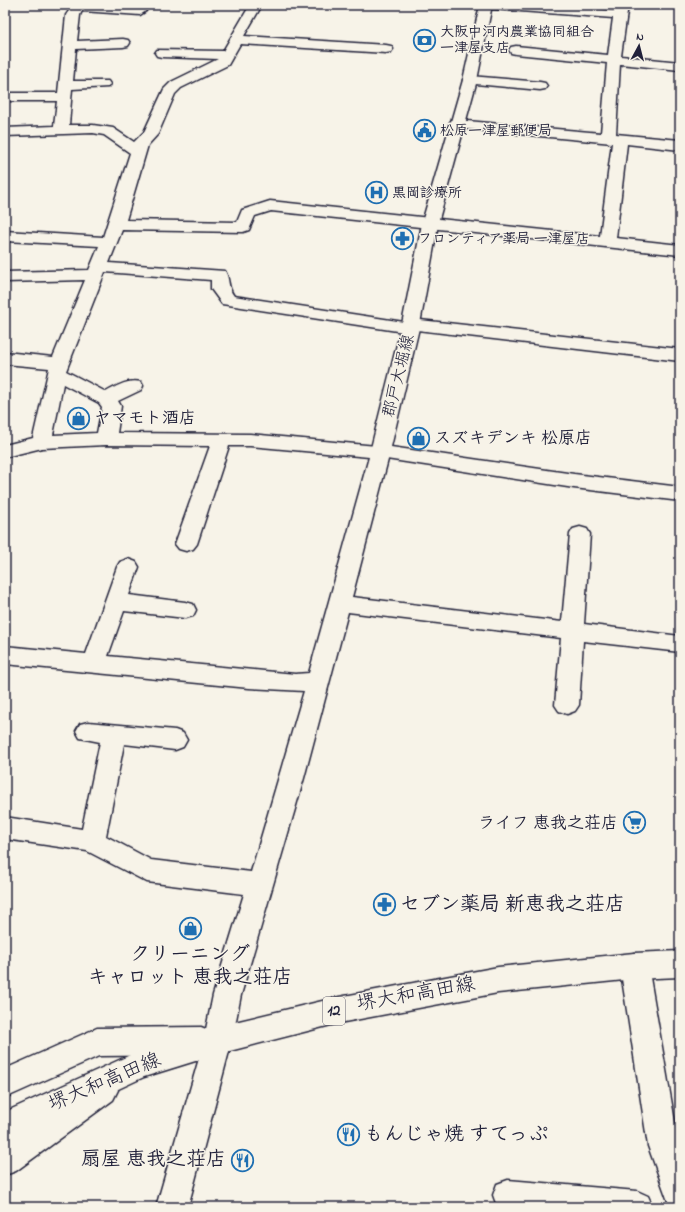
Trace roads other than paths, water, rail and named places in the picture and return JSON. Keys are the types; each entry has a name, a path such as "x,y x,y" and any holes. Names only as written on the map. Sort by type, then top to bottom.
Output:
{"street":[{"path":"42,442 58,368 116,225 141,143 151,134 169,92 176,85 223,62 256,5"},
{"name":"郡戸大堀線","path":"172,1207 218,1040 227,995 318,681 380,452 411,326 430,223 456,124 470,80 486,5"},
{"path":"492,5 622,10 614,59 614,138 606,242"},
{"path":"61,130 73,15 78,6 140,11"},
{"path":"236,40 386,49"},
{"path":"69,45 123,44"},
{"path":"516,50 680,66"},
{"path":"162,53 228,55"},
{"path":"470,80 540,86"},
{"path":"5,97 65,91 103,84"},
{"path":"456,124 614,138 680,146"},
{"path":"5,132 94,128 108,131 138,151"},
{"path":"116,225 243,227 248,213 270,206 680,250"},
{"path":"5,236 109,242"},
{"path":"5,277 65,277 97,271 219,275 220,289 228,300 411,326 680,355"},
{"path":"5,358 58,368 106,399 112,406 106,439"},
{"path":"106,399 134,386"},
{"path":"5,451 42,442 106,439 250,440 380,452 680,494"},
{"path":"186,544 222,440"},
{"path":"568,705 580,534"},
{"path":"94,664 128,567"},
{"path":"116,602 185,610"},
{"path":"338,603 680,644"},
{"path":"5,655 249,680 295,683 318,681"},
{"path":"88,731 175,740"},
{"path":"92,841 114,734"},
{"path":"5,828 92,841 147,871 260,884"},
{"name":"堺大和高田線","path":"5,1127 139,1065 218,1040 339,1010 498,980 634,966 680,964"},
{"path":"634,966 664,1146 680,1193"},
{"path":"5,1084 97,1042 218,1040"},
{"path":"5,1160 139,1065"},
{"path":"508,1195 637,1207"}],"place":[{"name":"大阪中河内農業協同組合 一津屋支店","path":"424,40"},
{"name":"松原一津屋郵便局","path":"425,131"},
{"name":"黒岡診療所","path":"377,193"},
{"name":"フロンティア薬局 一津屋店","path":"403,239"},
{"name":"ヤマモト酒店","path":"78,418"},
{"name":"スズキデンキ 松原店","path":"419,438"},
{"name":"ライフ 恵我之荘店","path":"634,823"},
{"name":"セブン薬局 新恵我之荘店","path":"385,905"},
{"name":"クリーニング キャロット 恵我之荘店","path":"190,929"},
{"name":"もんじゃ焼 すてっぷ","path":"349,1135"},
{"name":"扇屋 恵我之荘店","path":"242,1160"}]}
